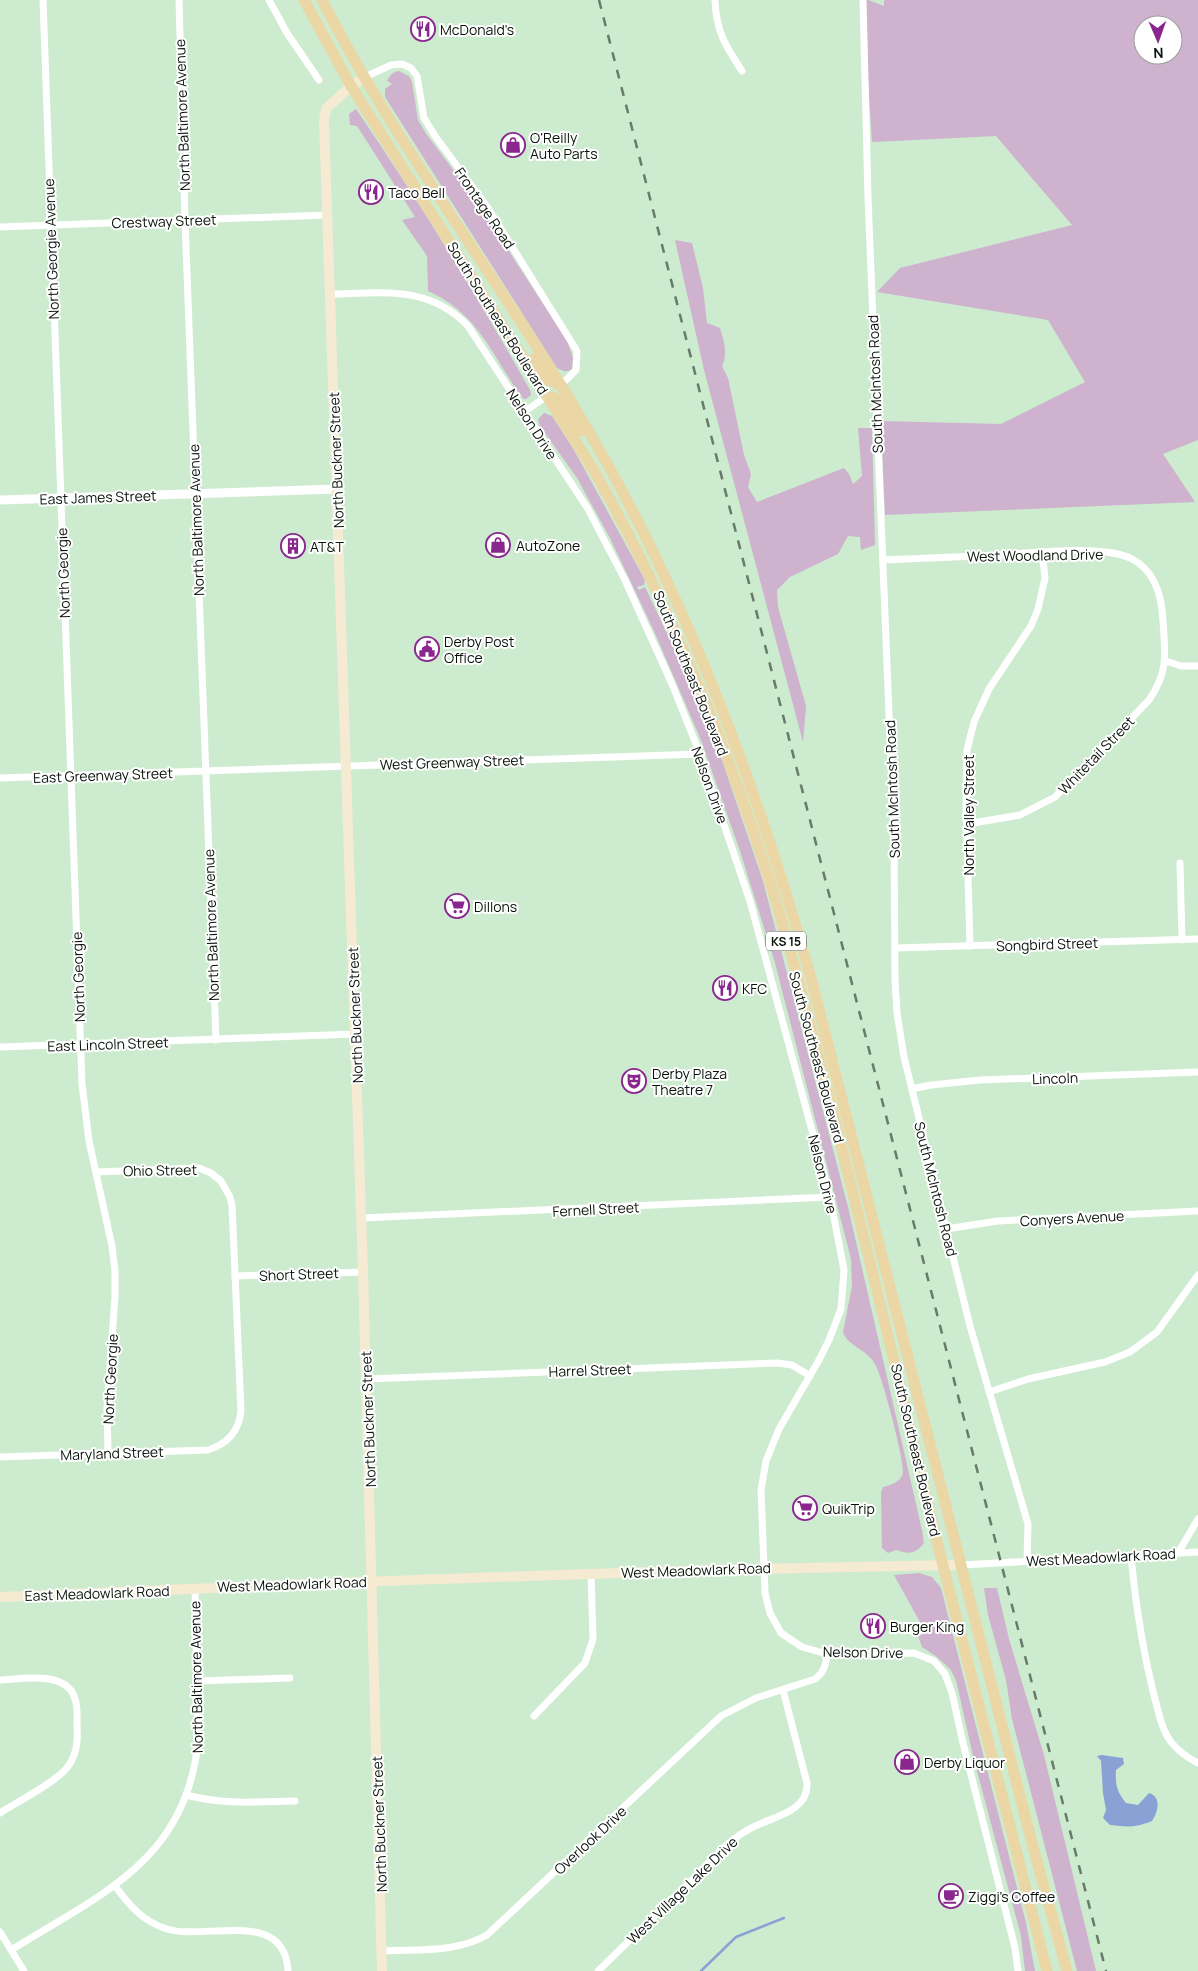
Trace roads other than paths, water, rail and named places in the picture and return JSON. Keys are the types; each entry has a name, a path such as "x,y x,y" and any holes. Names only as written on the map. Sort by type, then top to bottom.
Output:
{"main road":[{"name":"South Southeast Boulevard","path":"304,0 351,86 548,396 620,516 667,612 726,757 777,906 834,1119 886,1325 943,1565 1047,1971"},
{"name":"South Southeast Boulevard","path":"322,0 340,36 404,142 561,385 592,437 640,525 675,598 727,724 775,856 815,992 1033,1847 1067,1971"},
{"name":"North Buckner Street","path":"365,77 351,86 326,109 324,121 364,1272 382,1971"},
{"path":"513,342 525,348 546,378 553,384 561,385"},
{"path":"548,396 555,396 560,400 577,428 592,437"},
{"name":"West Meadowlark Road","path":"195,1588 764,1568 961,1565"},
{"name":"East Meadowlark Road","path":"0,1597 195,1588"}],"street":[{"name":"North Georgie Avenue","path":"43,0 60,498"},
{"name":"North Baltimore Avenue","path":"179,0 185,220 216,1040"},
{"path":"268,0 287,33 319,80"},
{"path":"716,0 716,15 724,44 742,70"},
{"name":"South McIntosh Road","path":"862,0 868,206 894,836 895,980 899,1028 946,1230 989,1392 1028,1524 1027,1561"},
{"name":"Frontage Road","path":"365,77 391,65 402,64 411,68 418,76 424,118 488,208 577,351 576,370 561,385"},
{"name":"Crestway Street","path":"0,227 328,215"},
{"name":"Nelson Drive","path":"330,294 396,293 421,297 437,302 452,311 468,326 574,486 608,546 657,648 700,754 750,901 830,1197 844,1270 841,1309 829,1340 779,1428 766,1461 761,1490 767,1603 774,1621 782,1633 802,1647 827,1654 914,1653 934,1661 945,1674 952,1693 1015,1948 1018,1971"},
{"path":"524,412 548,396"},
{"name":"East James Street","path":"0,500 337,489"},
{"name":"North Georgie","path":"60,498 85,1112 112,1246 115,1271 115,1297 107,1400 108,1454"},
{"name":"West Woodland Drive","path":"883,560 1077,551 1117,554 1139,564 1155,584 1162,602 1166,661"},
{"name":"North Valley Street","path":"970,946 967,750 974,722 988,689 1026,634 1038,610 1045,578 1042,552"},
{"path":"1166,661 1180,666 1198,666"},
{"name":"Whitetail Street","path":"967,824 1020,815 1055,797 1148,700 1160,681 1166,661"},
{"name":"West Greenway Street","path":"205,771 700,754"},
{"name":"East Greenway Street","path":"0,778 205,771"},
{"path":"1180,863 1182,940"},
{"name":"Songbird Street","path":"896,948 1198,939"},
{"name":"East Lincoln Street","path":"0,1048 355,1034"},
{"name":"Lincoln","path":"912,1089 980,1080 1198,1072"},
{"name":"Ohio Street","path":"96,1172 199,1168 211,1173 221,1181 230,1197 232,1205 235,1276"},
{"name":"Fernell Street","path":"362,1218 830,1197"},
{"name":"Conyers Avenue","path":"946,1230 998,1221 1198,1211"},
{"name":"Short Street","path":"235,1276 364,1272"},
{"path":"989,1392 1028,1379 1106,1362 1130,1352 1157,1332 1198,1275"},
{"name":"Maryland Street","path":"0,1457 208,1450 223,1444 232,1436 237,1428 241,1411 235,1276"},
{"name":"Harrel Street","path":"367,1379 777,1362 792,1365 810,1376"},
{"path":"1178,1553 1198,1519"},
{"name":"West Meadowlark Road","path":"961,1565 1198,1552"},
{"path":"1131,1556 1144,1659 1162,1725 1176,1748 1198,1763"},
{"path":"534,1716 576,1675 588,1657 593,1639 591,1574"},
{"name":"North Baltimore Avenue","path":"11,1950 115,1886 152,1853 173,1822 186,1795 195,1764 198,1742 195,1588"},
{"name":"Overlook Drive","path":"382,1951 454,1948 471,1943 487,1935 721,1716 746,1702 810,1682 820,1675 826,1666 827,1654"},
{"path":"197,1681 290,1678"},
{"path":"0,1680 48,1679 63,1684 76,1700 78,1742 73,1759 60,1775 0,1813"},
{"name":"West Village Lake Drive","path":"598,1971 732,1840 761,1822 796,1808 804,1798 808,1791 807,1783 783,1690"},
{"path":"186,1795 228,1803 295,1801"},
{"path":"115,1886 136,1913 149,1922 168,1930 186,1932 252,1930 266,1934 282,1950 287,1961 288,1971"},
{"path":"0,1932 24,1971"}],"water":[{"path":"1097,1756 1123,1758 1124,1764 1116,1770 1116,1780 1120,1795 1126,1803 1138,1805 1149,1793 1156,1798 1158,1805 1152,1821 1136,1826 1121,1826 1110,1825 1103,1818 1106,1810 1101,1761"}],"waterway":[{"path":"701,1971 736,1937 784,1918"}],"railway":[{"path":"599,0 1106,1971"}],"place":[{"name":"McDonald's","path":"423,29"},
{"name":"O'Reilly Auto Parts","path":"513,145"},
{"name":"Taco Bell","path":"371,192"},
{"name":"AutoZone","path":"498,545"},
{"name":"AT&T","path":"293,546"},
{"name":"Derby Post Office","path":"427,649"},
{"name":"Dillons","path":"457,906"},
{"name":"KFC","path":"725,988"},
{"name":"Derby Plaza Theatre 7","path":"634,1081"},
{"name":"QuikTrip","path":"805,1508"},
{"name":"Burger King","path":"873,1626"},
{"name":"Derby Liquor","path":"907,1762"},
{"name":"Ziggi's Coffee","path":"951,1896"}]}
